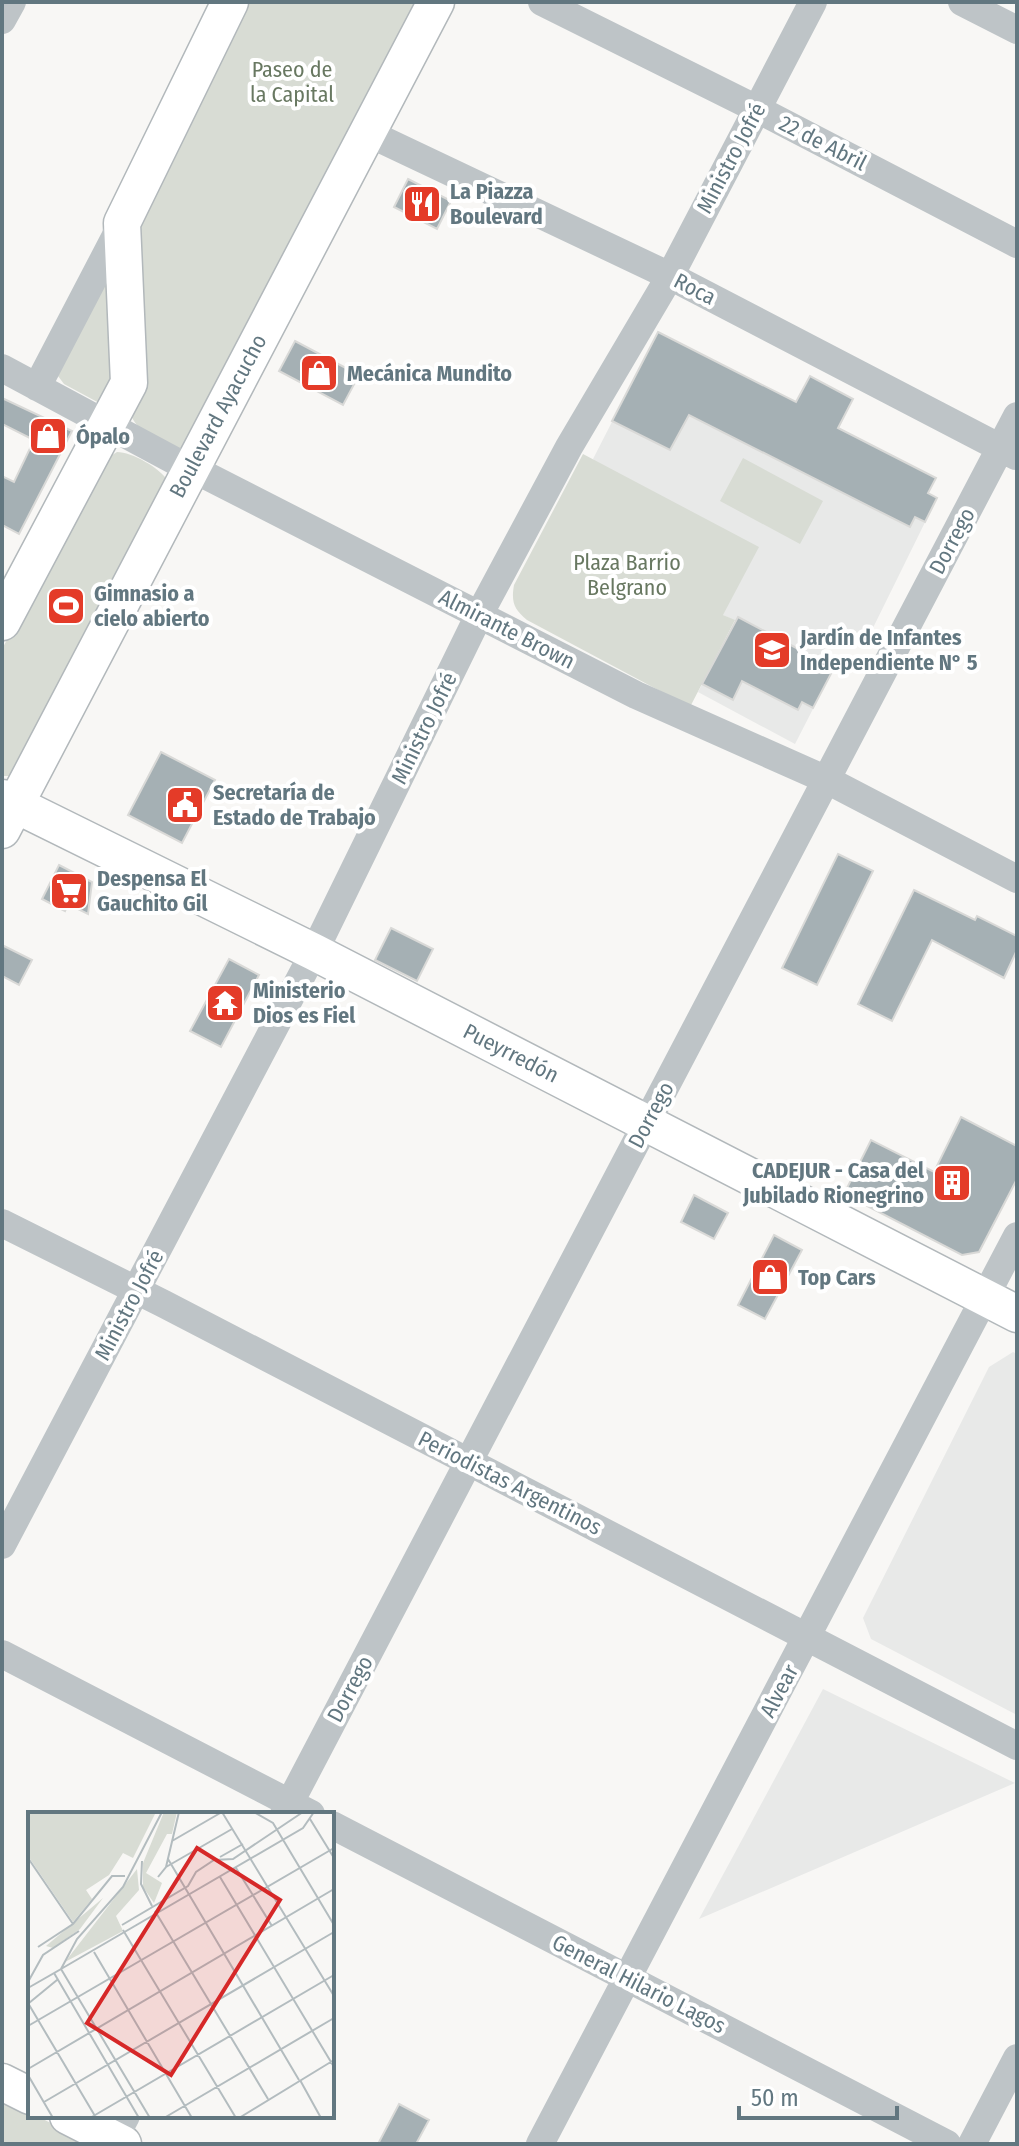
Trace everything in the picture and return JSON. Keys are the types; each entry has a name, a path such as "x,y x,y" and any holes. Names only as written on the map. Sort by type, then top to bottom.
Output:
{"main road":[{"path":"2,622 129,383 122,223 230,2"},
{"name":"Boulevard Ayacucho","path":"6,811 436,2"},
{"name":"Pueyrredón","path":"6,811 314,952 1017,1314"},
{"path":"2,2082 28,2095"},
{"path":"73,2118 118,2136"}],"street":[{"path":"2,20 12,2"},
{"name":"22 de Abril","path":"542,2 1017,244"},
{"name":"Ministro Jofré","path":"2,1545 314,952 479,615 569,447 670,276 813,2"},
{"path":"962,2 1017,30"},
{"name":"Roca","path":"368,133 670,276 1009,452"},
{"path":"37,387 122,223"},
{"name":"Almirante Brown","path":"2,368 190,469 636,695 827,780 1017,879"},
{"name":"Dorrego","path":"295,1810 469,1462 827,780 1009,452 1017,416"},
{"name":"Periodistas Argentinos","path":"2,1223 1017,1746"},
{"name":"Alvear","path":"540,2144 1017,1236"},
{"path":"2,1654 295,1810"},
{"name":"General Hilario Lagos","path":"334,1826 947,2144"},
{"path":"972,2144 1017,2058"}],"shaded area":[{"path":"658,332 796,402 810,376 853,399 839,428 936,478 928,493 937,498 867,640 830,639 819,659 834,668 795,744 698,692 735,621 723,615 593,459"},
{"path":"1013,1352 1017,1354 1017,1715 871,1639 863,1618 989,1367"},
{"path":"823,1689 1015,1783 699,1919 744,1836"}],"green space":[{"name":"Paseo de la Capital","path":"246,2 420,2 184,448 178,449 144,432 131,415 137,218"},
{"path":"106,276 117,375 101,404 64,384 58,376"},
{"path":"117,452 145,462 168,481 15,773 2,776 2,649 106,459"},
{"name":"Plaza Barrio Belgrano","path":"583,454 759,547 723,615 735,620 690,707 527,620 514,605 514,585"},
{"path":"743,458 823,501 800,544 720,501"},
{"path":"2,2098 28,2111 28,2118 41,2118 76,2136 82,2144 2,2144"}],"building":[{"name":"La Piazza Boulevard","path":"408,179 451,201 437,229 394,207"},
{"path":"658,332 796,402 810,376 853,399 838,428 936,478 928,493 937,498 925,522 915,517 910,527 689,415 670,450 612,421"},
{"name":"Mecánica Mundito","path":"295,341 359,375 343,405 279,371"},
{"path":"2,398 72,431 19,534 2,525 2,476 14,482 34,440 2,424"},
{"name":"Jardín de Infantes Independiente N° 5","path":"738,617 834,668 813,708 802,702 798,710 742,681 733,700 702,684"},
{"path":"161,752 215,780 182,843 128,815"},
{"path":"838,854 873,871 817,985 782,968"},
{"name":"Despensa El Gauchito Gil","path":"59,865 92,882 88,914 68,904 65,911 42,899"},
{"path":"914,890 975,920 977,916 1017,936 1017,950 1004,978 932,940 892,1021 858,1004"},
{"path":"391,928 433,949 417,981 375,960"},
{"path":"2,945 32,960 19,985 2,976"},
{"name":"Ministerio Dios es Fiel","path":"229,959 259,975 221,1047 190,1031"},
{"path":"961,1117 1017,1146 1017,1179 979,1252 962,1255 844,1194 871,1140 934,1172"},
{"path":"694,1195 728,1213 714,1239 681,1222"},
{"name":"Top Cars","path":"774,1235 802,1250 765,1319 738,1305"},
{"path":"399,2104 429,2120 416,2144 378,2144"}],"place":[{"name":"La Piazza Boulevard","path":"422,204"},
{"name":"Mecánica Mundito","path":"319,373"},
{"name":"Ópalo","path":"48,436"},
{"name":"Gimnasio a cielo abierto","path":"66,606"},
{"name":"Jardín de Infantes Independiente N° 5","path":"772,650"},
{"name":"Secretaría de Estado de Trabajo","path":"185,805"},
{"name":"Despensa El Gauchito Gil","path":"69,891"},
{"name":"Ministerio Dios es Fiel","path":"225,1003"},
{"name":"CADEJUR - Casa del Jubilado Rionegrino","path":"952,1183"},
{"name":"Top Cars","path":"770,1277"}]}
